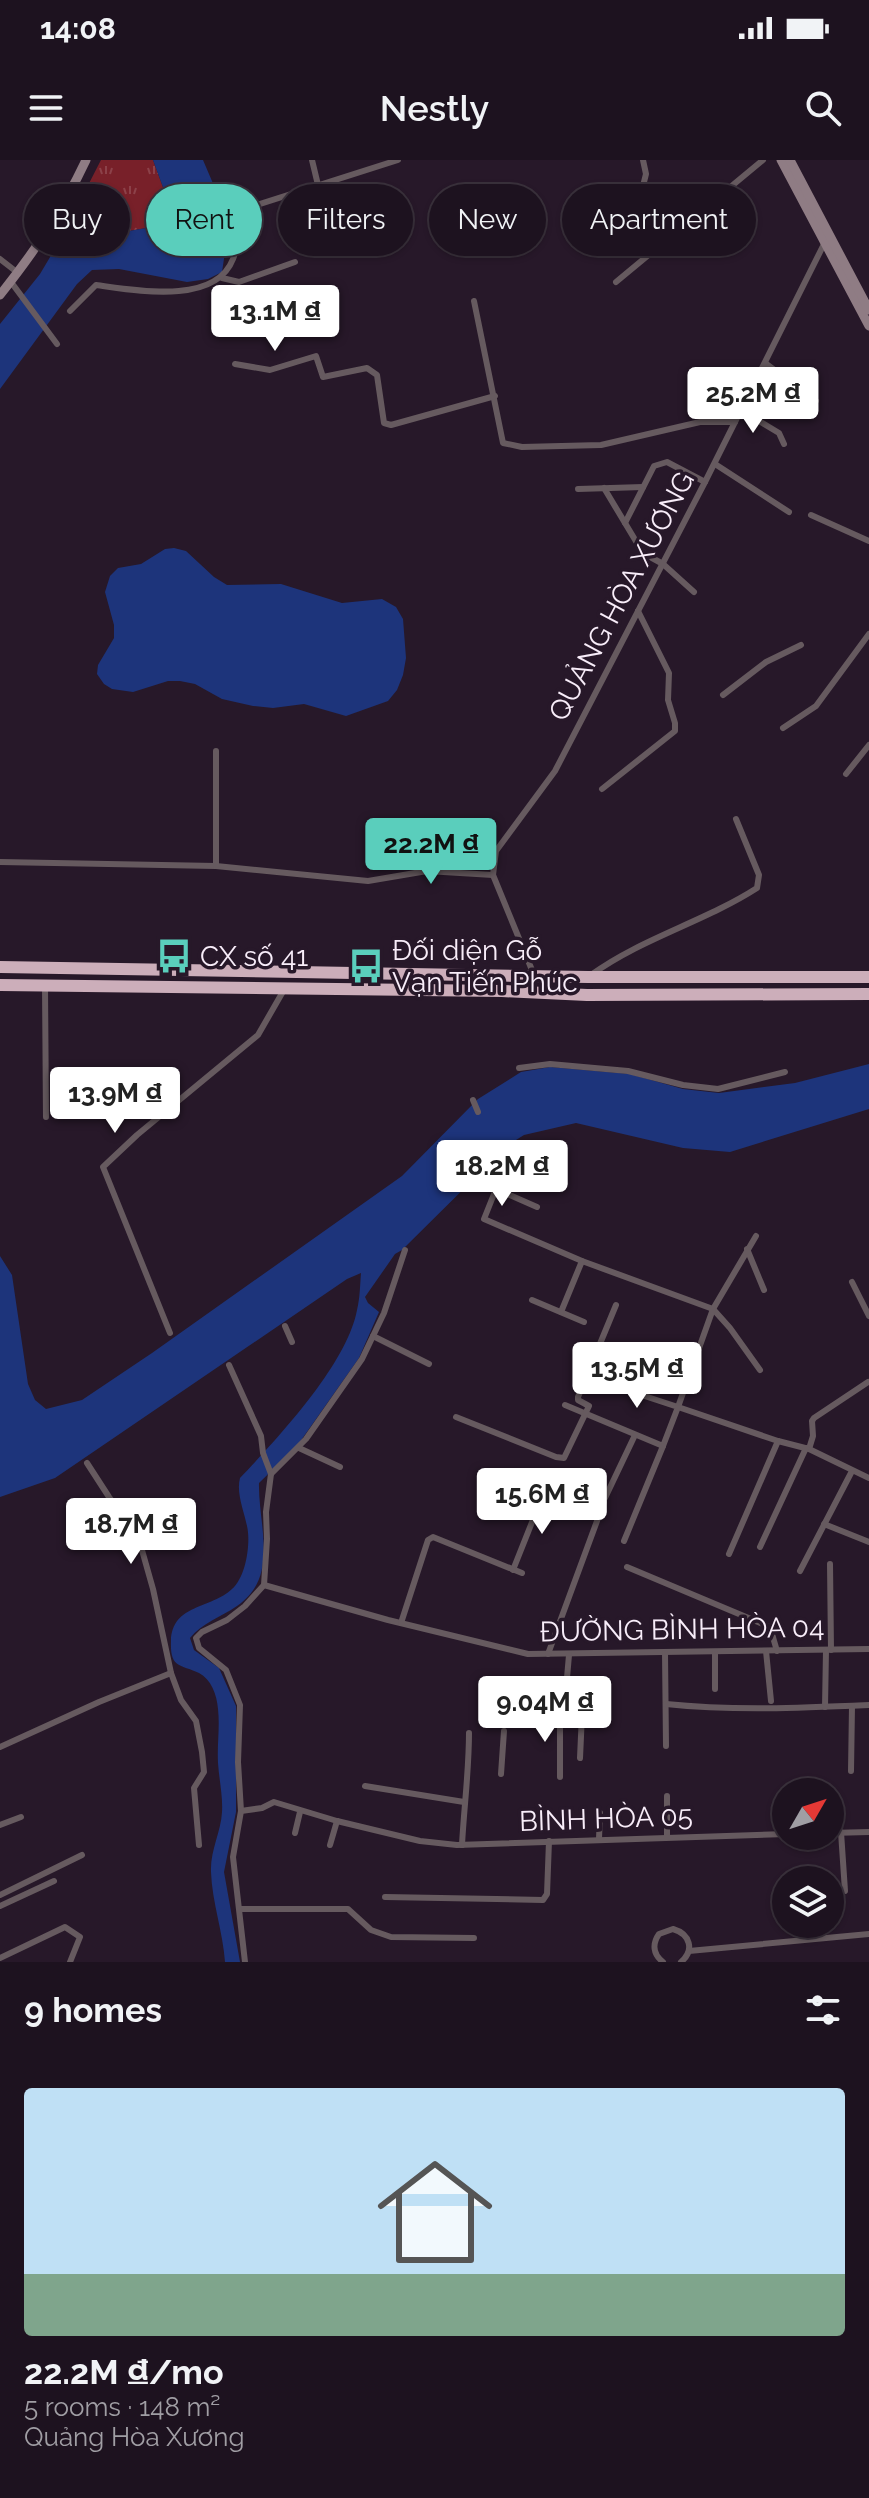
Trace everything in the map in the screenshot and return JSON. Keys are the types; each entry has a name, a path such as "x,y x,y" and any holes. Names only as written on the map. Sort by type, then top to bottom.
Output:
{"highway":[{"path":"0,967 588,977 869,977"},
{"path":"105,969 106,987"},
{"path":"262,971 262,988"},
{"path":"587,995 588,977"},
{"path":"0,985 502,991 587,995 869,994"}],"main road":[{"path":"0,295 43,239 86,160"},
{"path":"781,160 869,310"},
{"path":"790,160 869,326"}],"street":[{"path":"312,160 318,184"},
{"path":"365,160 368,169"},
{"path":"321,184 398,160"},
{"path":"643,160 646,174 644,184"},
{"path":"616,282 763,160"},
{"path":"218,279 234,259 241,210 278,198"},
{"name":"QUẢNG HÒA XƯƠNG","path":"493,875 496,851 555,771 715,464 827,238"},
{"path":"0,259 18,273"},
{"path":"70,311 96,285 161,293 197,287 218,279 239,282 295,262"},
{"path":"11,282 57,344"},
{"path":"474,301 503,443 522,447 601,445 700,422 735,422"},
{"path":"235,364 270,370 316,356 323,377 367,368 377,375 384,423 391,425 495,396"},
{"path":"765,363 816,401"},
{"path":"741,410 779,433 784,444"},
{"path":"625,523 654,466 667,462 705,482"},
{"path":"715,464 789,512"},
{"path":"578,489 643,487"},
{"path":"604,488 643,553 663,564 694,592"},
{"path":"811,515 869,541"},
{"path":"602,789 675,731 668,700 669,673 638,611"},
{"path":"783,728 816,706 869,634"},
{"path":"723,695 766,662 801,645"},
{"path":"846,774 869,745"},
{"path":"216,751 216,866"},
{"path":"588,977 614,958 731,905 757,888 759,875 736,819"},
{"path":"0,862 216,866 368,881 427,871 493,875 534,975"},
{"path":"45,986 46,1117"},
{"path":"169,1331 103,1167 258,1035 285,988"},
{"path":"519,1068 550,1064 628,1071 683,1085 718,1089 785,1072"},
{"path":"473,1100 478,1112"},
{"path":"480,1182 537,1207"},
{"path":"496,1189 484,1219 582,1261 713,1309 760,1370"},
{"path":"624,1541 678,1407 713,1309 756,1236"},
{"path":"747,1249 764,1290"},
{"path":"271,1474 299,1448 362,1359 384,1313 405,1250"},
{"path":"561,1312 582,1261"},
{"path":"852,1282 869,1316"},
{"path":"532,1300 584,1322"},
{"path":"456,1417 562,1458 566,1456 589,1405 578,1400 578,1397 616,1305"},
{"path":"285,1326 292,1342"},
{"path":"373,1336 429,1364"},
{"path":"229,1365 261,1436 271,1474 266,1512 264,1585 245,1606 227,1620 202,1632 196,1641 199,1648 226,1670 240,1705 238,1762 241,1811 233,1857 245,1962"},
{"path":"760,1547 813,1436 812,1421 868,1382"},
{"path":"605,1383 807,1449 869,1478"},
{"path":"565,1405 663,1446"},
{"path":"548,1654 604,1500 635,1435"},
{"path":"729,1554 778,1441"},
{"path":"299,1448 340,1467"},
{"path":"87,1463 138,1536 171,1673 181,1700 197,1724 204,1772 194,1788 199,1845"},
{"path":"800,1571 852,1471"},
{"path":"513,1570 544,1492"},
{"path":"824,1524 869,1542"},
{"path":"401,1623 428,1540 433,1537 522,1573"},
{"path":"825,1707 830,1564"},
{"path":"627,1567 770,1627 777,1651"},
{"name":"ĐƯỜNG BÌNH HÒA 04","path":"264,1585 528,1654 869,1649"},
{"path":"766,1651 771,1701"},
{"path":"715,1652 715,1689"},
{"path":"665,1653 666,1746"},
{"path":"560,1777 562,1712 569,1655"},
{"path":"0,1747 171,1673"},
{"path":"666,1704 690,1707 869,1705"},
{"path":"851,1771 852,1706"},
{"path":"505,1711 582,1714 580,1758"},
{"path":"501,1774 504,1731"},
{"path":"462,1845 469,1773 469,1733"},
{"path":"365,1786 464,1802"},
{"path":"667,1796 667,1837"},
{"name":"BÌNH HÒA 05","path":"241,1811 276,1802 300,1812 337,1821 427,1841 462,1845 772,1834"},
{"path":"295,1833 300,1812"},
{"path":"599,1839 600,1813"},
{"path":"0,1825 21,1817"},
{"path":"330,1845 337,1821"},
{"path":"844,1832 869,1832"},
{"path":"385,1897 543,1900 547,1894 549,1841"},
{"path":"842,1850 845,1891"},
{"path":"0,1895 82,1855"},
{"path":"0,1906 54,1881"},
{"path":"241,1909 348,1909 371,1930 391,1937 474,1938"},
{"path":"0,1958 65,1927 80,1937 70,1962"},
{"path":"663,1962 654,1948 656,1938 663,1931 673,1929 683,1933 689,1941 689,1951 681,1962"},
{"path":"689,1951 869,1934"}],"green space":[{"path":"101,160 153,160 162,184 146,184 146,228 130,231 130,184 89,184"}],"water":[{"path":"153,160 203,160 213,184 162,184"},
{"path":"146,228 146,256 224,256 222,272 208,279 187,282 119,269 92,270 77,284 0,389 0,324 51,256 130,256 130,231"},
{"path":"165,549 186,551 227,585 281,584 342,603 382,599 396,607 403,619 406,658 397,690 388,701 346,716 304,704 273,708 253,706 222,699 195,684 180,681 168,681 133,692 112,689 104,684 97,674 98,665 114,638 114,625 105,592 110,576 118,568 141,564"},
{"path":"869,1064 869,1109 730,1152 683,1148 576,1123 524,1135 508,1145 395,1254 365,1297 379,1312 359,1358 297,1446 259,1483 264,1549 258,1580 250,1594 237,1606 206,1624 190,1638 194,1650 219,1668 236,1706 236,1812 224,1872 240,1962 225,1962 211,1872 222,1812 217,1704 207,1679 174,1661 171,1650 173,1629 185,1614 223,1595 237,1584 246,1559 248,1541 240,1478 309,1399 340,1353 357,1310 361,1273 347,1279 55,1478 0,1497 0,1256 12,1275 28,1384 35,1400 46,1409 82,1400 402,1176 478,1099 521,1072 550,1067 630,1074 683,1089 719,1093 795,1083"}],"place":[{"name":"CX số 41","path":"174,956"},
{"name":"Đối diện Gỗ Vạn Tiến Phúc","path":"366,966"}]}
